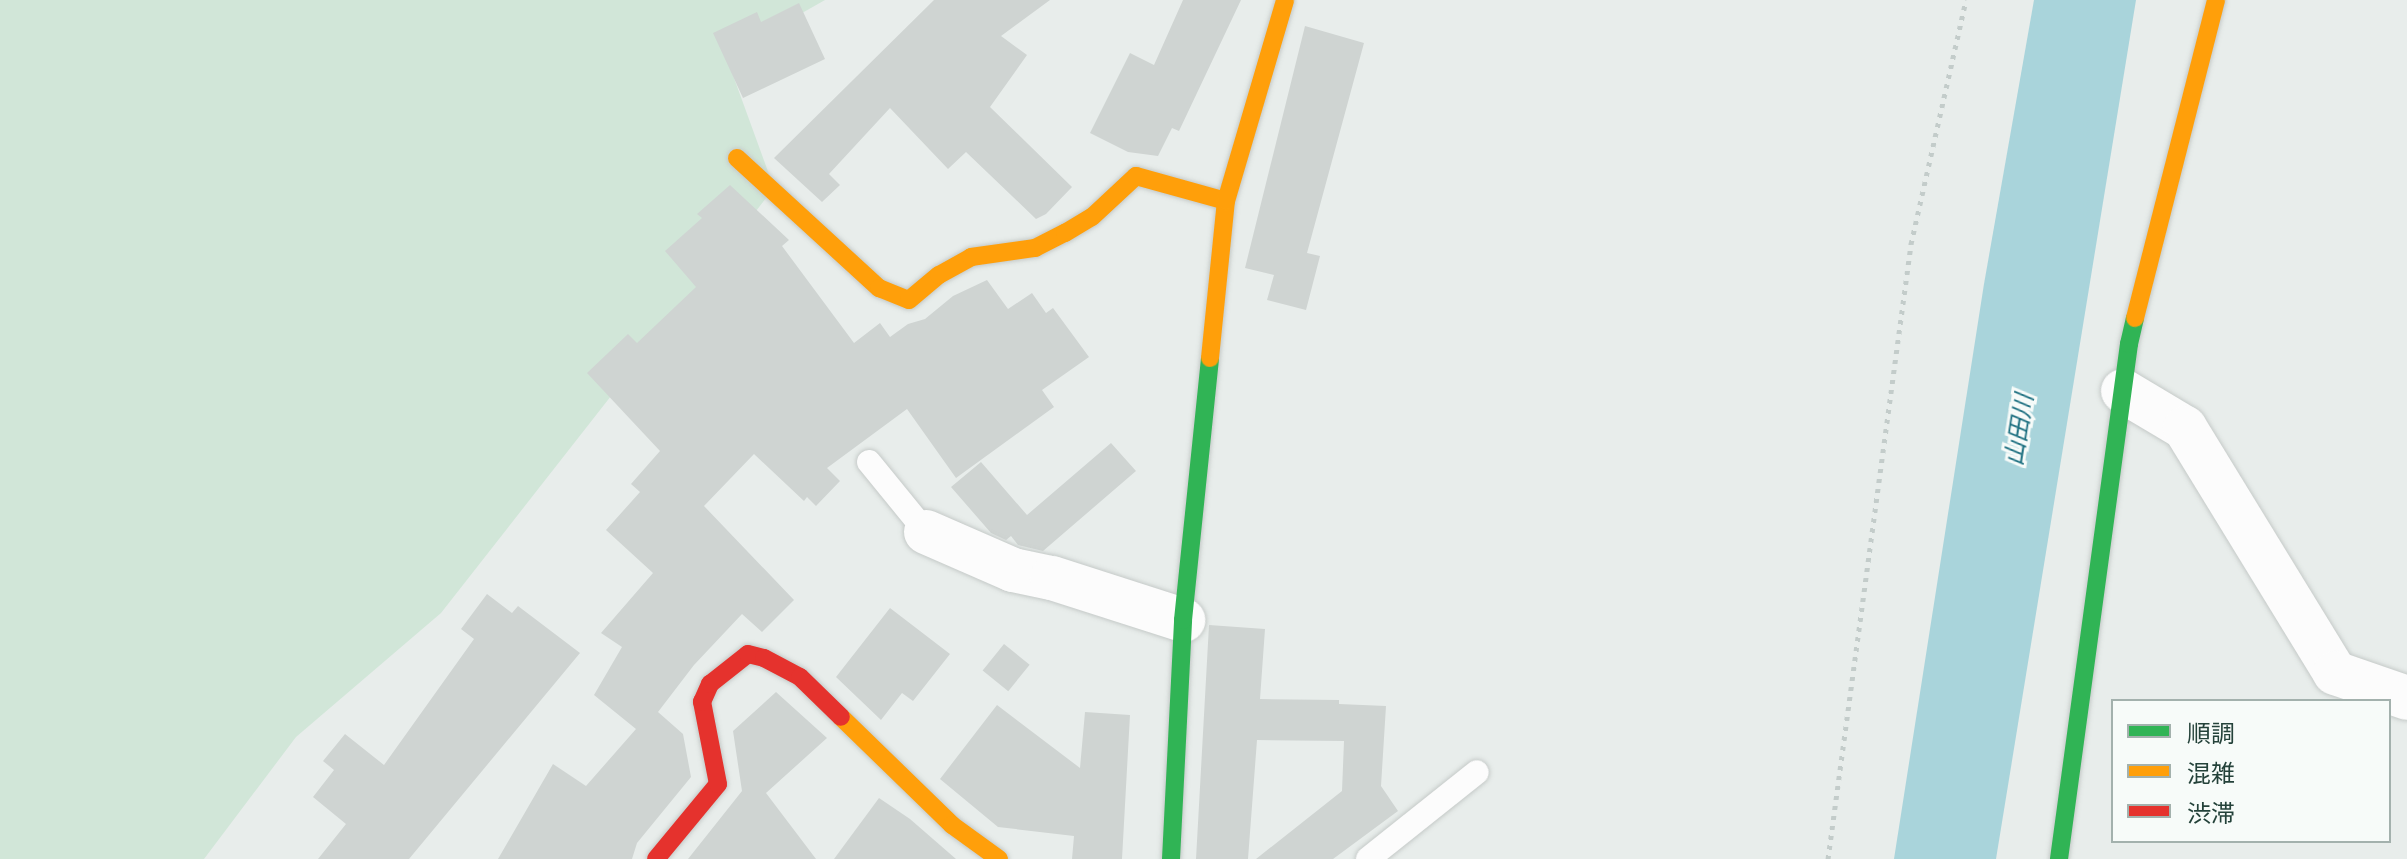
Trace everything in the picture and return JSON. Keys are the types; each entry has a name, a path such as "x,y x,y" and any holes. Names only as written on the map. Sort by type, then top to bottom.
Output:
{"street":[{"path":"1171,859 1183,620 1226,201 1285,0"},
{"path":"2059,859 2129,344 2216,0"},
{"path":"737,158 879,288 909,300 939,275 971,257 1035,248 1065,233 1092,217 1136,176 1226,201"},
{"path":"2123,391 2185,428 2335,673 2407,698"},
{"path":"926,532 1013,570 1052,578 1183,620"},
{"path":"656,859 718,784 702,702 710,684 748,654 764,658 800,677 952,825 999,859"}],"lane":[{"path":"869,462 926,532"},
{"path":"1368,859 1477,772"}],"path":[{"path":"1828,859 1911,244 1966,0"}],"green space":[{"path":"0,0 825,0 726,56 774,188 441,613 296,737 204,859 0,859"}],"water":[{"name":"山田川","path":"2034,0 2136,0 1996,859 1894,859 1984,284"}],"building":[{"path":"934,0 1050,0 1001,36 1027,55 990,107 1072,187 1046,214 1036,219 966,152 948,169 890,108 829,174 840,185 822,202 774,158"},
{"path":"1183,0 1241,0 1179,131 1172,128 1158,156 1128,152 1090,133 1130,53 1154,65"},
{"path":"799,3 825,59 743,98 713,33 757,12 761,22"},
{"path":"1305,26 1364,43 1307,253 1320,256 1306,310 1267,300 1274,275 1245,268"},
{"path":"730,185 789,240 782,246 854,343 880,323 890,337 908,324 925,319 953,296 987,280 1008,309 1032,293 1046,313 1053,308 1089,357 1042,390 1054,407 956,478 907,409 827,468 840,481 816,506 807,497 804,501 754,454 704,506 794,600 762,632 742,614 694,665 658,712 683,734 691,777 637,843 632,859 498,859 553,764 586,786 636,729 594,695 622,647 601,633 653,573 606,530 640,492 631,484 660,451 587,373 628,334 637,343 696,287 665,251 702,218 697,214"},
{"path":"1111,443 1136,471 1043,551 1018,545 1011,536 1006,540 991,533 951,487 981,462 1027,515"},
{"path":"487,594 512,613 518,606 580,653 409,859 318,859 346,824 313,797 334,770 323,761 345,734 384,765 474,639 461,629"},
{"path":"890,608 950,654 913,701 902,693 881,720 836,677"},
{"path":"1209,625 1265,629 1260,699 1339,700 1339,704 1386,706 1381,786 1398,811 1333,859 1256,859 1342,791 1344,741 1257,740 1248,859 1196,859"},
{"path":"1004,644 1030,665 1008,691 983,670"},
{"path":"776,692 827,738 766,793 816,859 688,859 742,791 733,731"},
{"path":"997,705 1080,768 1085,712 1130,715 1122,859 1072,859 1074,836 998,827 940,779"},
{"path":"879,798 910,819 956,859 834,859"}],"traffic: fast":[{"path":"2059,859 2135,318"},
{"path":"1171,859 1183,620 1210,358"}],"traffic: slow":[{"path":"1210,358 1226,201 1285,0"},
{"path":"2135,318 2216,0"},
{"path":"737,158 879,288 909,300 939,275 971,257 1035,248 1065,233 1092,217 1136,176 1226,201"},
{"path":"841,717 952,825 999,859"}],"traffic: jam":[{"path":"656,859 718,784 702,702 710,684 748,654 764,658 800,677 841,717"}]}
